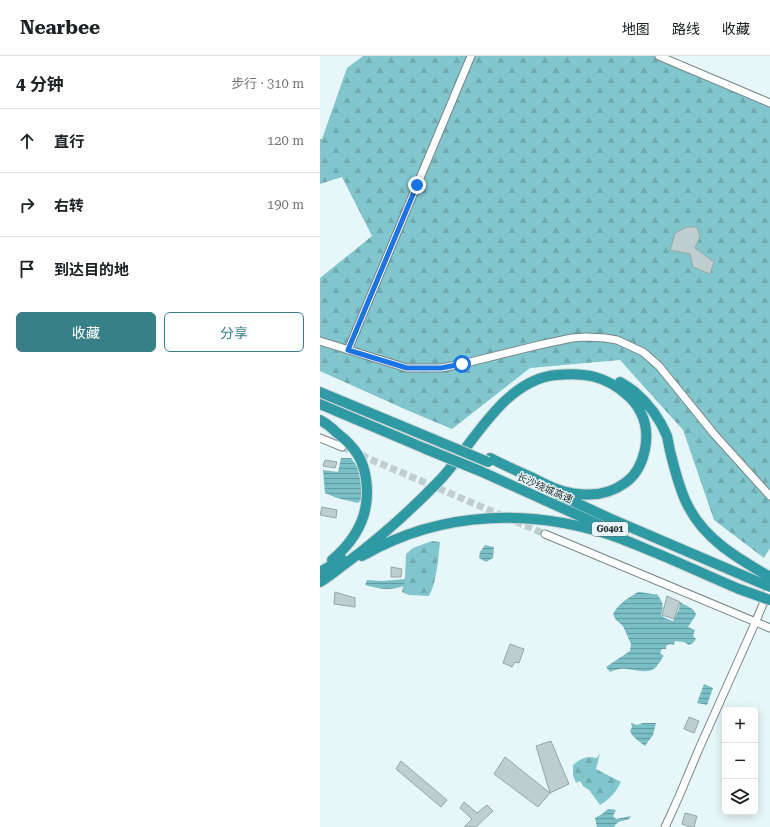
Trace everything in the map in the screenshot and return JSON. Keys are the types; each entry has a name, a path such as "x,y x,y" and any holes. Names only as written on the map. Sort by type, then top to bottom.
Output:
{"highway":[{"path":"323,573 367,540 419,494 443,468 493,405 507,392 522,381 536,374 556,369 579,368 598,372 617,380 634,391 647,404 658,418 667,437 680,489 688,507 701,526 716,542 770,578"},
{"path":"320,392 434,437 489,460 554,488 578,494 596,495 610,491 626,483 636,471 642,458 646,444 646,429 641,413 632,399 620,388 605,380 587,375 554,375 538,379 524,385 498,408 441,479 414,506 378,538 323,573"},
{"name":"长沙绕城高速","path":"320,404 480,471 588,520 741,583 770,587"},
{"path":"320,420 325,422 343,438 358,455 365,470 367,488 366,506 362,522 343,551 323,573 320,582"},
{"name":"长沙绕城高速","path":"489,460 741,583"},
{"path":"323,573 400,538 428,528 460,521 490,518 522,518 564,523 622,539 741,583 770,599"}],"street":[{"path":"348,350 471,56"},
{"path":"659,56 770,103"},
{"path":"320,341 407,368 441,368 572,338 586,337 617,340 643,352 659,366 714,434 770,496"},
{"path":"320,438 342,447"},
{"path":"545,534 770,628"},
{"path":"666,827 770,587"}],"green space":[{"path":"363,56 659,56 770,104 770,548 764,558 714,520 683,430 620,360 530,368 452,429 320,371 320,278 372,236 342,177 320,184 320,139 322,139 347,68"},
{"path":"432,541 440,542 438,563 432,590 429,596 409,595 402,592 405,577 406,554 413,548"},
{"path":"600,753 596,769 621,782 612,795 600,805 580,781 576,783 573,775 573,765 584,758 597,758"}],"shaded area":[{"path":"341,458 351,458 358,468 362,487 362,499 358,503 337,498 325,493 323,470 338,472"},
{"path":"485,545 494,547 493,558 486,562 479,558 480,552"},
{"path":"406,579 404,586 394,589 365,585 367,580 382,581"},
{"path":"638,592 657,594 662,604 661,615 673,621 679,609 680,602 692,609 696,615 688,627 695,630 693,636 696,639 689,645 684,642 675,641 674,645 670,644 666,646 666,649 662,649 660,653 664,656 654,669 643,671 622,669 610,672 606,667 630,651 631,644 623,626 616,620 613,614 621,604"},
{"path":"704,684 713,688 707,705 697,703"},
{"path":"631,723 637,725 643,723 656,723 653,735 645,746 631,733"},
{"path":"608,809 616,810 613,816 616,819 631,816 629,819 618,822 614,827 597,827 595,818"}],"building":[{"path":"687,227 697,227 700,237 695,248 714,262 710,274 693,267 690,254 670,250 675,233"},
{"path":"325,460 337,462 335,468 323,466"},
{"path":"322,507 337,510 336,518 320,515"},
{"path":"391,567 402,569 401,577 391,577"},
{"path":"335,592 355,598 355,607 334,604"},
{"path":"667,596 680,602 674,619 662,615"},
{"path":"510,644 524,649 519,663 515,662 512,667 503,663"},
{"path":"689,717 699,721 694,733 684,729"},
{"path":"551,741 569,784 550,793 536,746"},
{"path":"505,757 550,793 538,807 494,774"},
{"path":"401,761 447,800 441,807 396,769"},
{"path":"464,802 477,813 487,805 493,811 476,827 464,827 472,819 460,808"},
{"path":"685,813 697,816 694,827 682,824"}],"tunnel":[{"path":"342,447 545,534"}],"route":[{"path":"417,185 348,350 407,368 441,368 462,364"}]}
